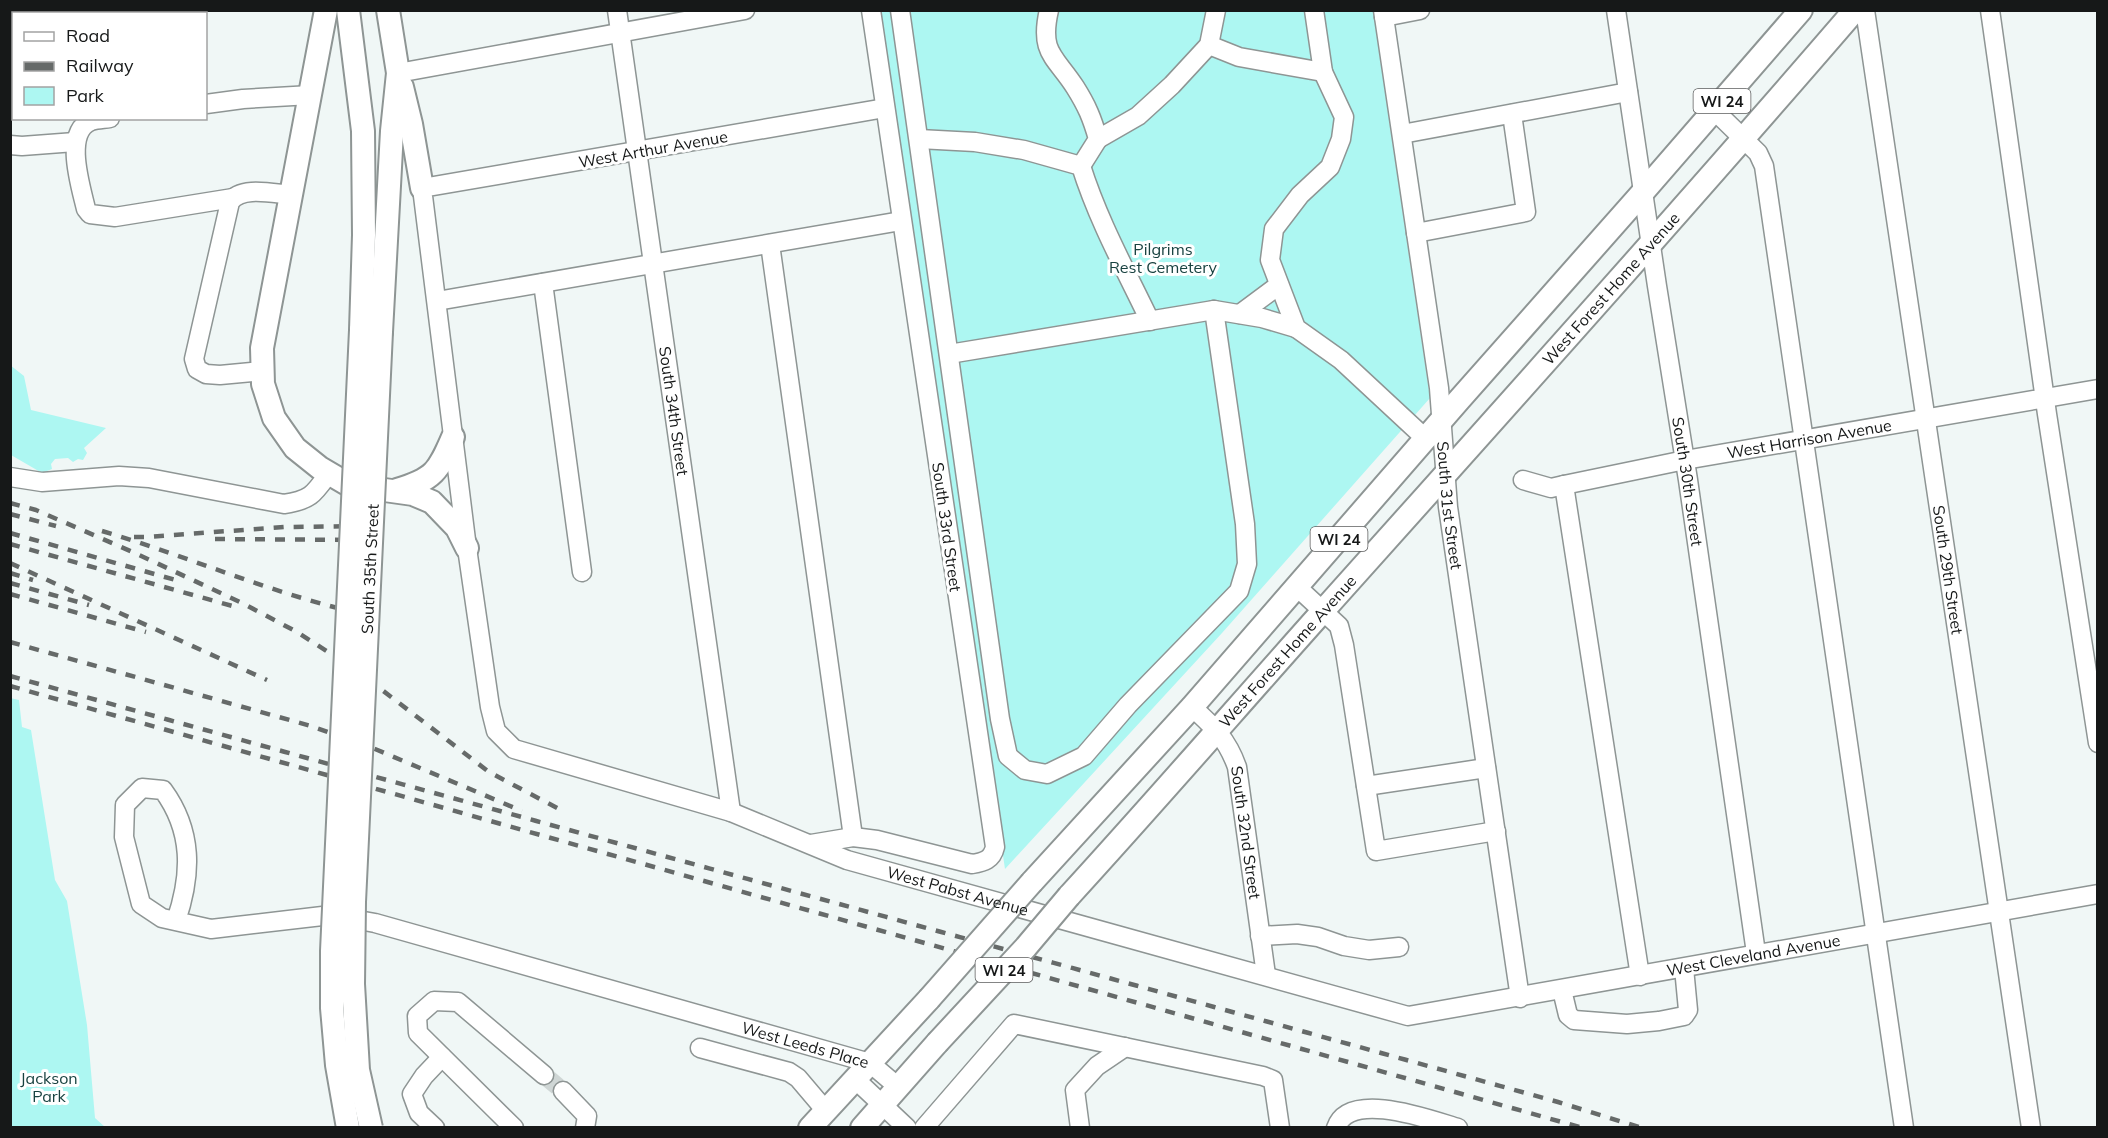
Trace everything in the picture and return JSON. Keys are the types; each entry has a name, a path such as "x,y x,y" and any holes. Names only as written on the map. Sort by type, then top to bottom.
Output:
{"main road":[{"path":"327,10 262,348 263,384 274,418 295,448 329,473 349,484 397,490 432,502 457,528 467,548"},
{"name":"South 35th Street","path":"348,10 363,131 364,235 371,331 353,984 358,1070 371,1128"},
{"name":"South 35th Street","path":"348,1128 336,1054 332,1008 332,951 371,331 398,73 388,10"},
{"name":"West Forest Home Avenue","path":"810,1128 1192,707 1801,10"},
{"name":"West Forest Home Avenue","path":"862,1128 897,1086 1026,947 1855,10"},
{"path":"398,73 411,124 422,189"},
{"path":"397,490 430,477 442,464 453,437"}],"street":[{"name":"South 34th Street","path":"617,10 731,812"},
{"name":"South 33rd Street","path":"810,844 853,837 877,840 972,864 987,860 993,855 994,846 871,10"},
{"path":"900,10 1000,719 1008,756 1025,770 1047,774 1084,756 1128,705 1239,591 1247,564 1245,524 1214,310"},
{"path":"1049,10 1045,36 1052,58 1073,85 1092,116 1098,139"},
{"path":"1150,321 1105,231 1091,199 1081,166 1098,139 1138,116 1172,85 1209,45 1216,10"},
{"path":"1296,328 1270,261 1274,229 1300,195 1330,167 1341,140 1344,117 1323,72 1314,10"},
{"path":"1384,14 1420,10"},
{"name":"South 30th Street","path":"1616,10 1685,460 1756,953"},
{"name":"South 29th Street","path":"1865,10 2031,1128"},
{"path":"1990,10 2044,398 2097,743"},
{"path":"398,73 738,11"},
{"name":"South 31st Street","path":"1384,14 1442,420 1448,507 1520,998"},
{"path":"1209,45 1239,57 1323,72"},
{"path":"1402,134 1628,92"},
{"path":"207,104 311,95"},
{"name":"West Arthur Avenue","path":"422,189 885,108"},
{"path":"1714,110 1758,153 1764,166 1904,1128"},
{"path":"1416,233 1526,212 1512,114"},
{"path":"100,120 90,122 79,131 75,142 86,209 90,214 115,217 232,198 245,192 292,195"},
{"path":"919,138 975,142 1024,150 1081,166"},
{"path":"10,145 75,142"},
{"path":"422,189 467,548"},
{"path":"232,198 194,359 195,366 206,374 263,371"},
{"path":"437,301 901,221"},
{"path":"770,244 853,837"},
{"path":"543,283 582,572"},
{"path":"1240,314 1279,285"},
{"path":"949,354 1214,310 1240,314 1296,328 1341,360 1426,439"},
{"name":"West Harrison Avenue","path":"1523,480 1551,488 1685,460 2097,388"},
{"path":"10,477 42,482 119,476 149,478 284,504 312,496 329,473"},
{"path":"1564,485 1640,976"},
{"name":"West Pabst Avenue","path":"467,548 490,707 496,731 514,748 731,812 848,860 1408,1016"},
{"path":"1297,587 1339,626 1344,645 1376,851 1496,831"},
{"name":"South 32nd Street","path":"1192,707 1217,730 1227,743 1237,767 1266,975"},
{"path":"1366,786 1486,768"},
{"name":"West Leeds Place","path":"176,921 181,905 187,843 176,808 163,790 142,788 125,805 124,837 141,904 162,918 211,929 331,915 375,923 808,1045 897,1086"},
{"name":"West Cleveland Avenue","path":"1408,1016 1520,998 1756,953 2097,894"},
{"path":"1260,936 1297,934 1369,950 1399,947"},
{"path":"1562,990 1568,1014 1574,1020 1637,1023 1684,1016 1688,1010 1684,968"},
{"path":"514,1128 418,1033 417,1016 434,1001 458,1002 544,1075"},
{"path":"924,1128 1014,1023 1254,1073 1273,1080 1280,1128"},
{"path":"791,1074 808,1045"},
{"path":"1080,1128 1075,1090 1097,1066 1125,1047"},
{"path":"700,1048 791,1074 798,1078 826,1111"},
{"path":"435,1128 419,1113 412,1094 424,1076 442,1057"},
{"path":"862,1071 882,1104 907,1128"},
{"path":"563,1091 587,1116 585,1128"},
{"path":"1336,1128 1338,1121 1355,1110 1373,1108 1397,1111 1458,1128"}],"green space":[{"name":"Pilgrims Rest Cemetery","path":"881,11 1373,11 1430,398 1222,633 1005,869"},
{"path":"10,365 24,376 31,410 106,428 84,448 87,453 83,460 78,459 73,462 68,458 55,459 51,464 52,469 42,473 11,455"},
{"name":"Jackson Park","path":"10,698 19,700 22,727 31,730 55,880 67,901 87,1025 95,1118 105,1127 11,1127"}],"tunnel":[{"path":"544,1075 563,1091"}],"railway":[{"path":"10,503 36,510 135,553 244,604 297,632 356,670 489,772 559,809"},
{"path":"10,514 56,526"},
{"path":"134,537 284,527 364,526"},
{"path":"102,531 290,594 354,612"},
{"path":"10,533 179,581"},
{"path":"215,539 362,540"},
{"path":"10,544 236,607"},
{"path":"10,563 267,680"},
{"path":"10,573 33,580"},
{"path":"10,583 89,605"},
{"path":"10,594 146,632"},
{"path":"10,642 311,726 375,749 522,811"},
{"path":"10,676 1558,1102 1642,1128"},
{"path":"10,686 1583,1128"}]}
